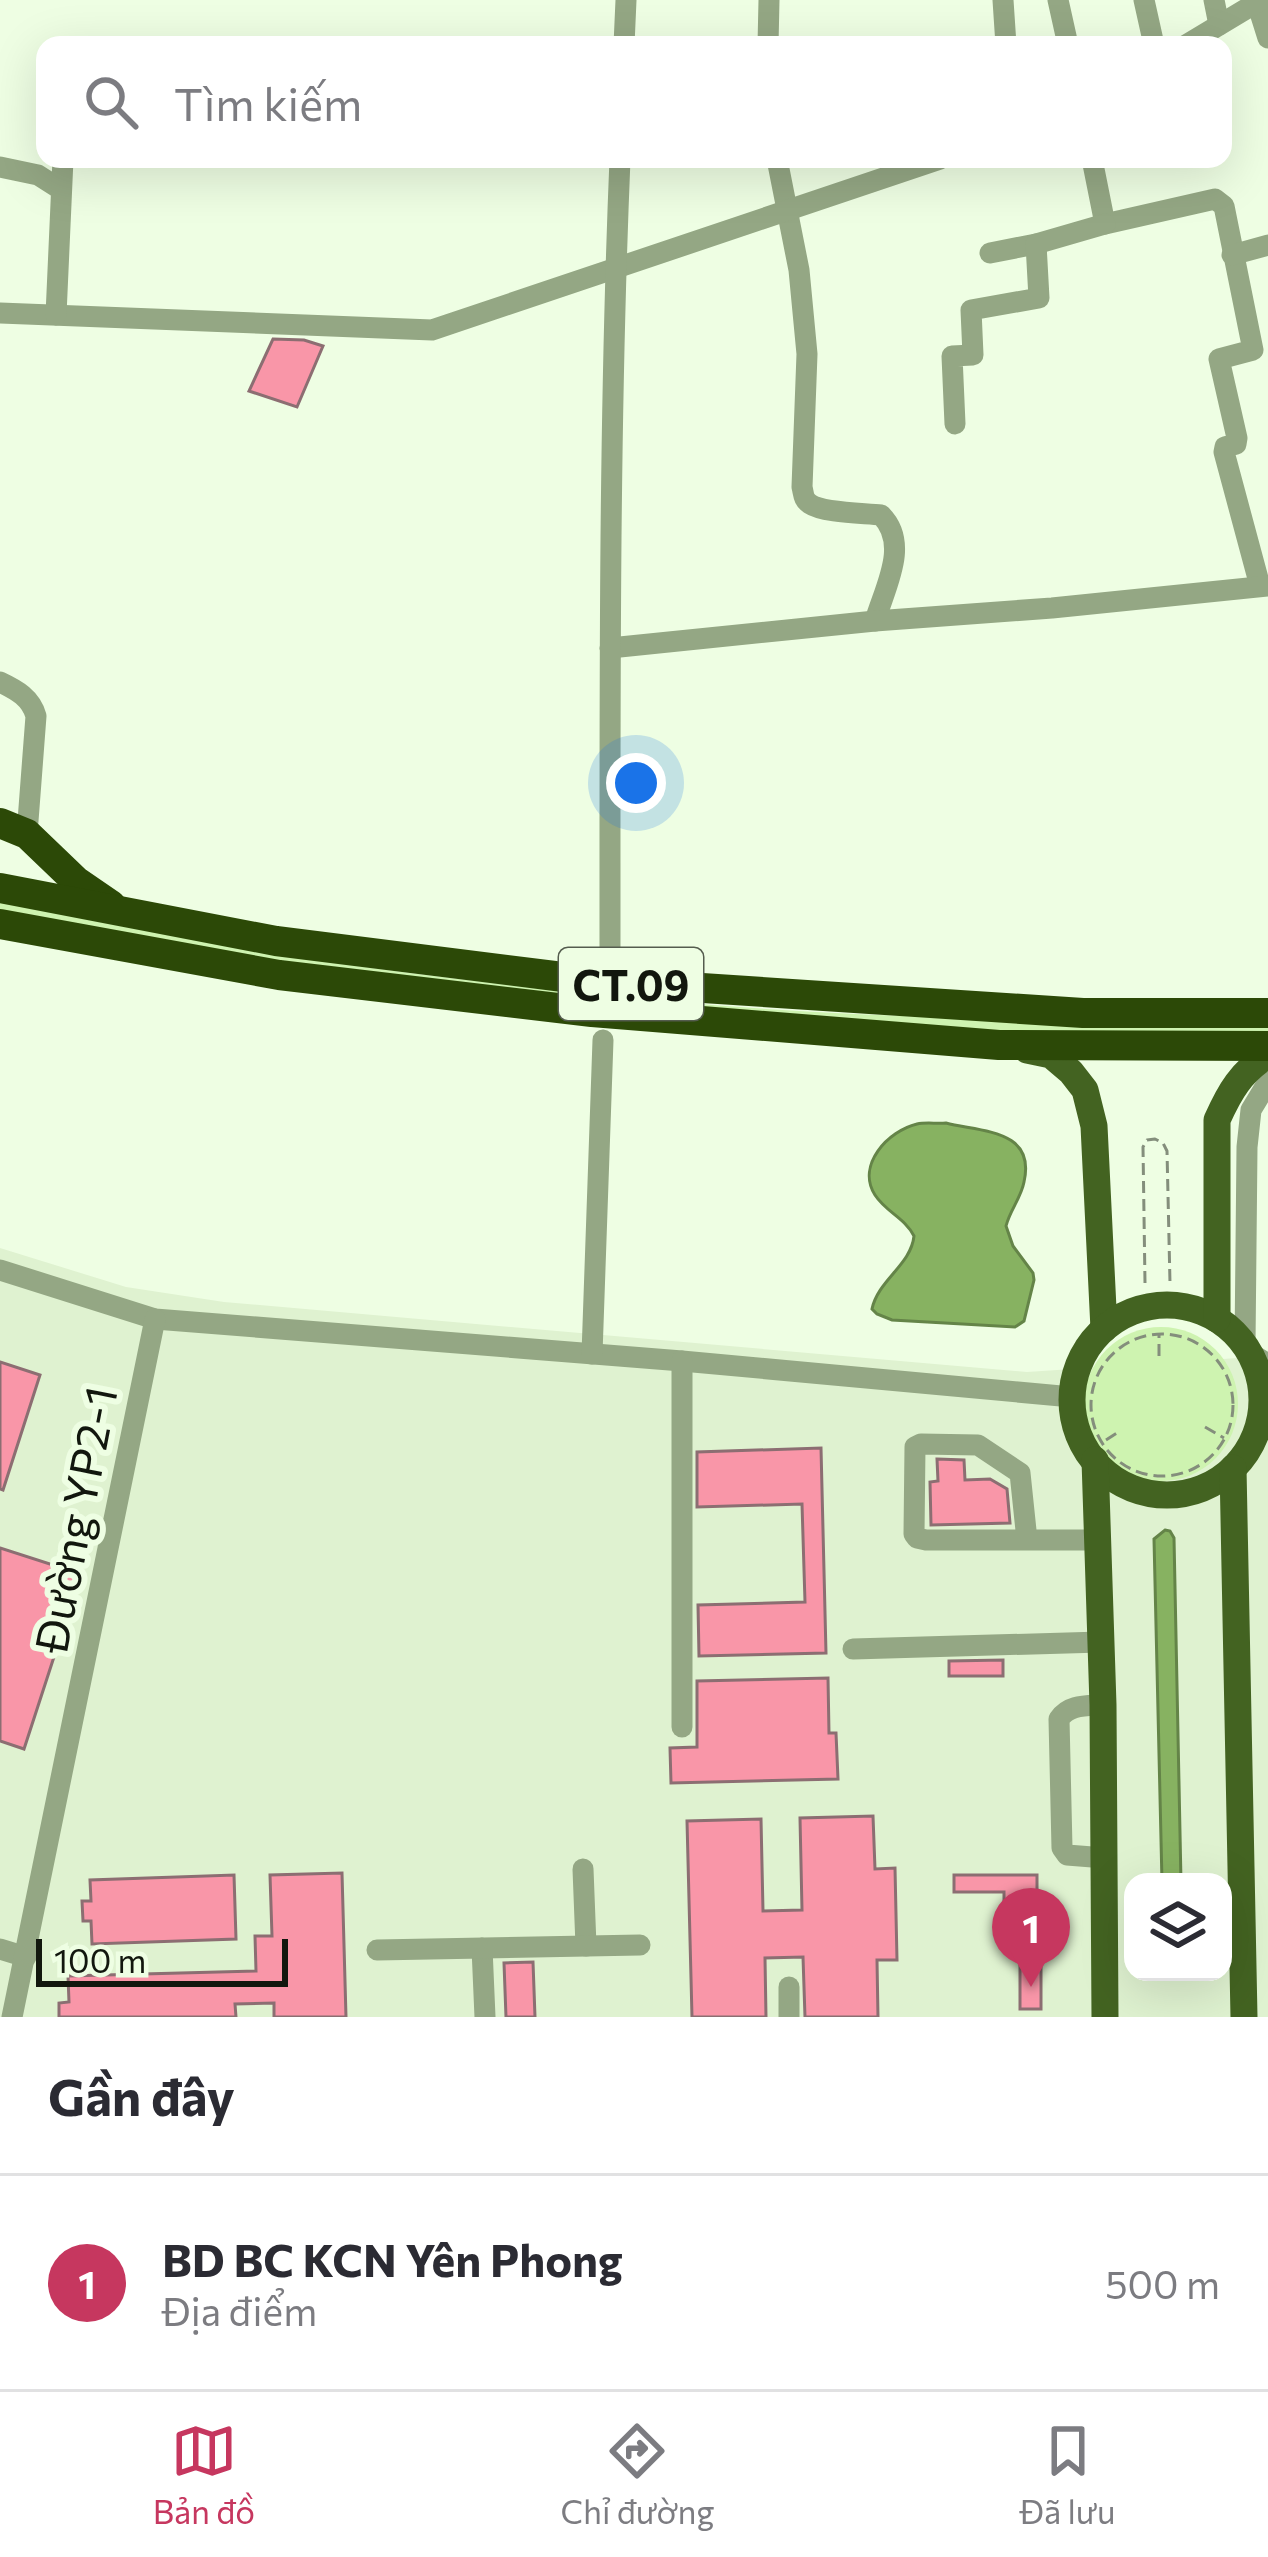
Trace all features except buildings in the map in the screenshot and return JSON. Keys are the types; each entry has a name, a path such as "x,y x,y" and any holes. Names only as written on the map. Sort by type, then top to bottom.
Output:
{"highway":[{"path":"13,829 121,911"},
{"name":"CT.09","path":"0,889 276,941 596,981 1083,1013 1268,1013"},
{"name":"CT.09","path":"0,924 279,975 592,1012 999,1045 1268,1051"}],"main road":[{"path":"999,1045 1051,1055 1085,1090 1094,1126 1104,1330"},
{"path":"1217,1319 1217,1120 1230,1091 1268,1051"},
{"path":"1160,1305 1188,1307 1217,1319 1254,1354 1264,1416 1250,1446 1233,1468 1186,1492 1162,1494 1130,1486 1109,1474 1098,1452 1078,1434 1072,1397 1084,1354 1104,1330 1133,1311 1160,1305"},
{"path":"1098,1452 1105,2017"},
{"path":"1233,1468 1244,2017"}],"street":[{"path":"624,36 626,0"},
{"path":"768,36 769,0"},
{"path":"1003,0 1005,36"},
{"path":"1058,0 1066,36"},
{"path":"1144,0 1152,36"},
{"path":"1214,0 1220,25"},
{"path":"1201,36 1259,1 1268,38"},
{"path":"0,167 38,175 60,189"},
{"path":"56,315 62,168"},
{"path":"610,949 610,648 620,168"},
{"path":"779,168 799,270 807,354 802,487 808,503 881,515 888,521 896,549 875,621"},
{"path":"0,313 432,330 913,168"},
{"path":"1094,168 1105,224"},
{"path":"610,648 1264,586 1224,452 1237,442 1219,359 1260,344 1220,200 990,253"},
{"path":"955,424 952,356 973,355 970,310 1040,298 1036,244"},
{"path":"1232,255 1268,245"},
{"path":"0,682 17,690 36,716 13,829"},
{"path":"592,1354 603,1040"},
{"path":"1254,1354 1246,1147 1251,1110 1268,1082"},
{"path":"0,1270 155,1319 1072,1397"},
{"name":"Đường YP2-1","path":"12,2017 155,1319"},
{"path":"682,1361 682,1727"},
{"path":"1027,1540 1020,1473 978,1445 915,1447 917,1538 1027,1540 1096,1540"},
{"path":"853,1649 1101,1642"},
{"path":"1102,1705 1075,1707 1059,1719 1062,1848 1067,1855 1105,1858"},
{"path":"583,1869 586,1946"},
{"path":"377,1949 640,1945"},
{"path":"482,1948 484,2017"},
{"path":"0,1949 26,1957"},
{"path":"789,1988 789,2017"}],"path":[{"path":"1145,1283 1143,1148 1147,1140 1155,1139 1167,1151 1170,1282"},
{"path":"1159,1334 1159,1356"},
{"path":"1159,1334 1196,1342 1212,1354 1224,1370 1233,1399 1232,1419 1213,1454 1187,1471 1162,1476 1098,1452 1092,1390 1111,1355 1127,1342 1159,1334"},
{"path":"1205,1427 1225,1438"},
{"path":"1098,1452 1120,1431"}],"shaded area":[{"path":"0,902 267,952 576,992 817,1012 1268,1025 1268,1034 1010,1032 758,1018 352,976 0,914"},
{"path":"946,1123 1003,1136 1022,1152 1024,1182 1006,1226 1034,1280 1024,1321 1015,1327 892,1320 872,1309 907,1256 914,1236 875,1195 870,1184 872,1161 886,1142 906,1128"},
{"path":"0,1248 126,1287 224,1302 1027,1372 1268,1356 1268,2017 0,2017"},
{"path":"1161,1327 1190,1333 1215,1350 1232,1375 1238,1404 1232,1433 1215,1458 1190,1475 1161,1481 1132,1475 1107,1458 1090,1433 1084,1404 1090,1375 1107,1350 1132,1333"},
{"path":"1165,1530 1174,1538 1181,1873 1162,1873 1154,1539"}],"place":[{"name":"BD BC KCN Yên Phong","path":"1031,1987"}]}
